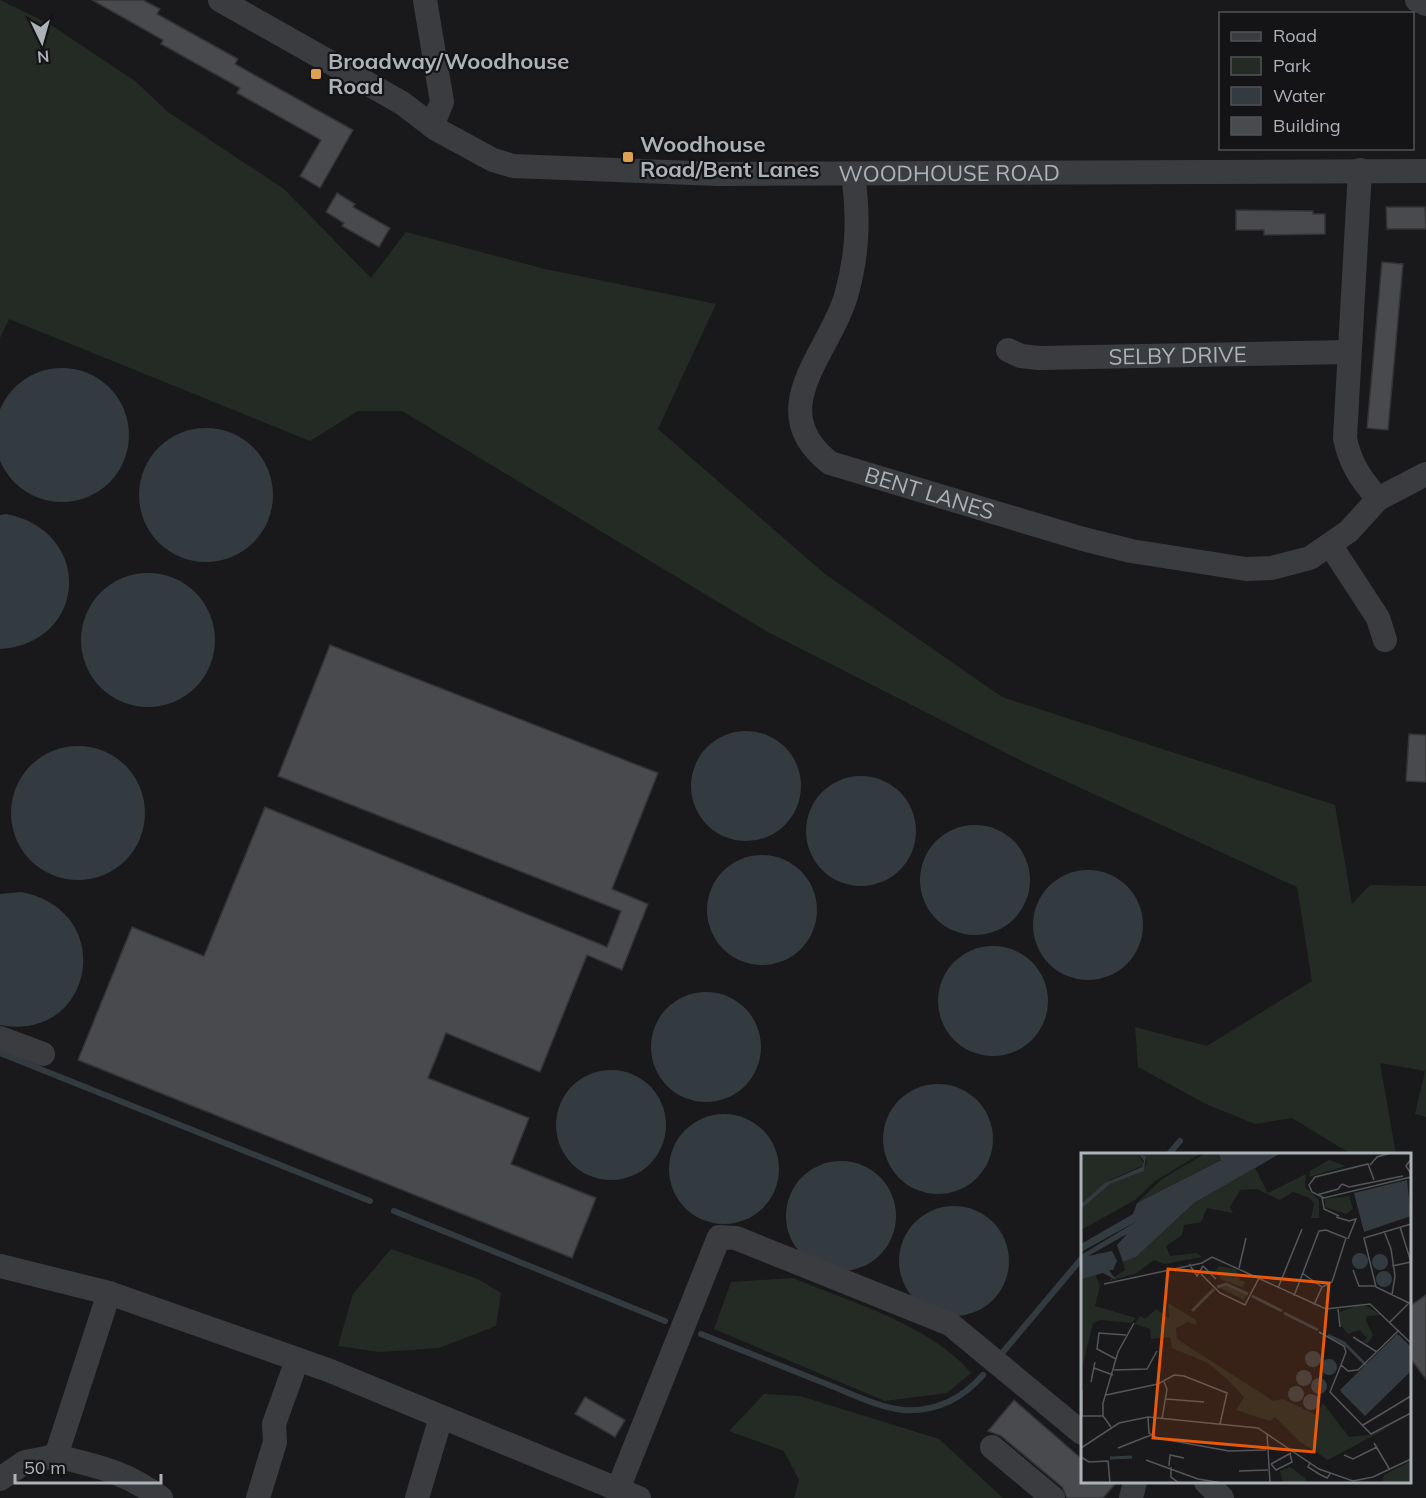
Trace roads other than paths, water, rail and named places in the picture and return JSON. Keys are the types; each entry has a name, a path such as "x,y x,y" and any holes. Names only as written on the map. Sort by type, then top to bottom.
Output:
{"street":[{"name":"WOODHOUSE ROAD","path":"220,0 402,103 432,126 493,160 513,166 718,174 1426,171"},
{"path":"425,0 442,102 432,126"},
{"path":"1417,0 1426,4"},
{"path":"1360,171 1344,438 1349,459 1359,477 1378,499"},
{"name":"BENT LANES","path":"854,174 858,245 853,273 845,300 808,373 802,395 802,429 814,450 830,463 1083,540 1131,551 1246,569 1293,564 1331,546 1350,531 1378,499 1426,474"},
{"name":"SELBY DRIVE","path":"1008,350 1021,356 1039,358 1348,352"},
{"path":"1331,546 1378,618 1384,640"},
{"path":"0,1038 43,1054"},
{"path":"0,1266 109,1293 328,1370 628,1494 719,1237 736,1238 950,1323 1081,1431"},
{"path":"56,1456 109,1293"},
{"path":"258,1498 275,1442 274,1424 297,1360"},
{"path":"417,1498 441,1417"},
{"path":"992,1447 1053,1498"},
{"path":"0,1479 25,1462 56,1456 114,1470 135,1479 161,1498"},
{"path":"1131,1498 1135,1483"},
{"path":"1207,1483 1222,1498"}],"water":[{"path":"49,369 75,369 99,379 118,398 128,422 128,448 118,472 99,491 75,501 49,501 25,491 6,472 -1,458 -1,412 6,398 25,379"},
{"path":"206,428 232,433 254,447 268,469 273,495 268,521 254,543 232,557 206,562 180,557 158,543 144,521 139,495 144,469 158,447 180,433"},
{"path":"6,514 35,524 55,541 66,563 69,586 64,608 50,628 29,642 0,649 0,515"},
{"path":"148,573 174,578 196,592 210,614 215,640 210,666 196,688 174,702 148,707 122,702 100,688 86,666 81,640 86,614 100,592 122,578"},
{"path":"746,731 767,735 785,747 797,765 801,786 797,807 785,825 767,837 746,841 725,837 707,825 695,807 691,786 695,765 707,747 725,735"},
{"path":"78,746 104,751 126,765 140,787 145,813 140,839 126,861 104,875 78,880 52,875 30,861 16,839 11,813 16,787 30,765 52,751"},
{"path":"861,776 882,780 900,792 912,810 916,831 912,852 900,870 882,882 861,886 840,882 822,870 810,852 806,831 810,810 822,792 840,780"},
{"path":"975,825 996,829 1014,841 1026,859 1030,880 1026,901 1014,919 996,931 975,935 954,931 936,919 924,901 920,880 924,859 936,841 954,829"},
{"path":"762,855 783,859 801,871 813,889 817,910 813,931 801,949 783,961 762,965 741,961 723,949 711,931 707,910 711,889 723,871 741,859"},
{"path":"1088,870 1109,874 1127,886 1139,904 1143,925 1139,946 1127,964 1109,976 1088,980 1067,976 1049,964 1037,946 1033,925 1037,904 1049,886 1067,874"},
{"path":"21,892 52,904 72,923 82,947 82,972 73,996 56,1014 32,1025 0,1025 0,894"},
{"path":"993,946 1014,950 1032,962 1044,980 1048,1001 1044,1022 1032,1040 1014,1052 993,1056 972,1052 954,1040 942,1022 938,1001 942,980 954,962 972,950"},
{"path":"706,992 727,996 745,1008 757,1026 761,1047 757,1068 745,1086 727,1098 706,1102 685,1098 667,1086 655,1068 651,1047 655,1026 667,1008 685,996"},
{"path":"611,1070 632,1074 650,1086 662,1104 666,1125 662,1146 650,1164 632,1176 611,1180 590,1176 572,1164 560,1146 556,1125 560,1104 572,1086 590,1074"},
{"path":"938,1084 959,1088 977,1100 989,1118 993,1139 989,1160 977,1178 959,1190 938,1194 917,1190 899,1178 887,1160 883,1139 887,1118 899,1100 917,1088"},
{"path":"724,1114 745,1118 763,1130 775,1148 779,1169 775,1190 763,1208 745,1220 724,1224 703,1220 685,1208 673,1190 669,1169 673,1148 685,1130 703,1118"},
{"path":"841,1161 862,1166 880,1177 891,1195 896,1216 891,1237 880,1255 862,1266 841,1271 820,1266 802,1255 791,1237 786,1216 791,1195 802,1177 820,1166"},
{"path":"954,1206 975,1211 993,1222 1004,1240 1009,1261 1004,1282 993,1300 975,1311 954,1316 933,1311 915,1300 904,1282 899,1261 904,1240 915,1222 933,1211"}],"waterway":[{"path":"0,1053 370,1201"},
{"path":"1170,1153 1180,1141"},
{"path":"394,1211 665,1321"},
{"path":"1003,1352 1081,1259"},
{"path":"701,1334 865,1400 903,1410 926,1409 948,1402 966,1391 983,1375"}],"place":[{"name":"Broadway/Woodhouse Road","path":"316,74"},
{"name":"Woodhouse Road/Bent Lanes","path":"628,157"}]}
